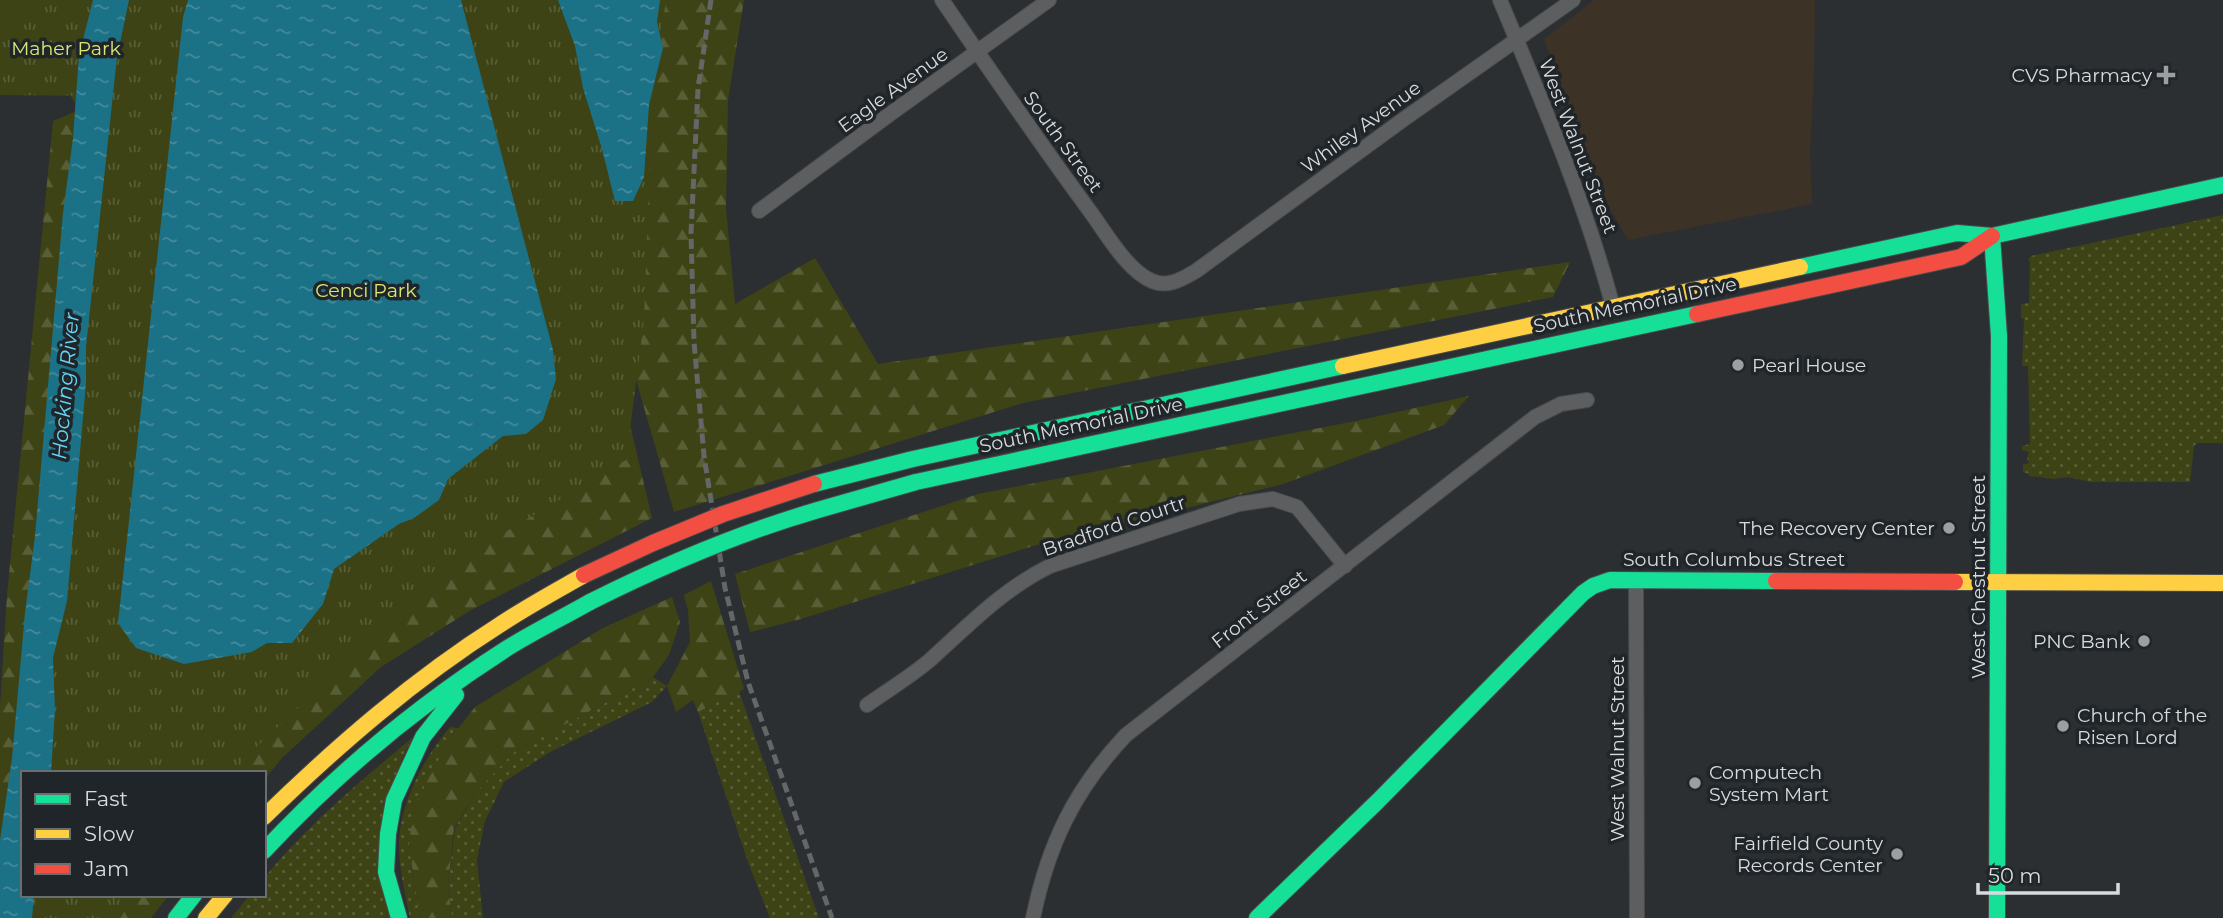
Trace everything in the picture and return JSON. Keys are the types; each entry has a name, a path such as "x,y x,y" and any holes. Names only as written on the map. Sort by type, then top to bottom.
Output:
{"main road":[{"name":"South Memorial Drive","path":"266,815 316,766 380,712 424,677 501,624 584,575 653,543 723,514 814,484 913,459 1957,233 1992,236 2223,186"},
{"name":"South Memorial Drive","path":"266,849 332,782 396,728 474,671 590,602 642,576 733,537 916,482 1961,257 1992,236"},
{"name":"West Chestnut Street","path":"1992,236 1998,310 1997,918"},
{"name":"South Columbus Street","path":"1257,918 1378,801 1583,593 1610,580 2223,583"},
{"path":"399,918 386,872 388,834 394,800 423,737 474,671"},
{"path":"176,918 192,897"},
{"path":"206,918 223,897"}],"street":[{"name":"South Street","path":"942,0 1032,134 1127,261 1150,281 1171,284"},
{"name":"Eagle Avenue","path":"759,211 1049,0"},
{"name":"West Walnut Street","path":"1500,0 1576,188 1603,267 1613,307"},
{"name":"Whiley Avenue","path":"1171,284 1196,271 1573,0"},
{"name":"Front Street","path":"1033,918 1050,851 1075,801 1101,762 1126,735 1535,417 1561,404 1587,400"},
{"name":"Bradford Courtr","path":"867,705 927,662 1000,596 1028,577 1050,566 1239,503 1273,499 1297,507 1345,566"},
{"name":"West Walnut Street","path":"1636,580 1637,918"}],"shaded area":[{"path":"1594,0 1815,0 1810,152 1812,204 1628,240 1604,198 1544,39"}],"green space":[{"name":"Cenci Park","path":"0,0 666,0 652,95 644,320 626,460 450,565 248,755 236,771 21,771 21,897 132,897 116,918 0,918 111,96 0,95"},
{"path":"0,0 20,0 22,34 0,33"},
{"path":"162,0 23,771 21,771 21,897 0,918 0,707 7,595 53,121 79,110 58,74"},
{"path":"660,0 744,0 728,100 726,208 735,304 815,258 878,364 1570,262 1553,297 1023,403 674,512 627,348 649,105 659,65 657,22"},
{"path":"2223,215 2223,443 2197,443 2194,446 2190,482 2091,482 2068,477 2054,479 2029,476 2023,472 2023,464 2029,462 2029,452 2022,450 2022,446 2030,444 2028,366 2022,366 2024,319 2021,318 2021,304 2029,303 2028,259 2031,256"},
{"path":"1469,396 1444,425 1283,484 1033,546 801,619 750,632 735,574 978,494 1361,420"},
{"path":"627,412 652,518 471,610 381,667 282,758 266,778 266,771 208,771"},
{"path":"711,581 744,689 698,712 693,700 676,712 667,686 690,642 684,595"},
{"path":"672,597 680,622 669,655 653,677 514,752 476,792 454,828 448,886 452,918 420,918 409,846 413,809 448,741 475,707 603,628"},
{"path":"653,677 667,686 652,702 550,752 504,782 485,821 477,860 483,918 452,918 448,886 455,828 476,792 514,752"},
{"path":"739,691 819,918 770,918 749,865 698,712"},
{"path":"450,727 458,728 448,741 409,846 420,918 410,918 399,849 403,816 422,768"},
{"path":"413,737 401,761 390,918 231,918 248,897 266,897 266,876 335,804"},
{"path":"80,897 167,897 151,918 72,918"}],"water":[{"name":"Hocking River","path":"93,0 129,0 117,57 86,347 86,383 67,601 53,658 55,710 51,771 21,771 21,897 34,897 32,918 0,918 0,840 12,758 35,536 79,55"},
{"path":"188,0 461,0 553,350 556,379 543,420 526,434 503,436 448,479 439,500 334,569 323,604 292,643 267,643 252,652 184,664 136,648 118,623 183,17"},
{"path":"558,0 660,0 657,22 663,48 649,105 644,177 633,201 615,201 583,88 575,46"}],"railway":[{"path":"711,0 698,89 691,233 694,342 704,456 725,588 748,682 832,918"}],"traffic: fast":[{"path":"1800,267 1957,233 1992,236 2223,185"},
{"path":"1992,236 1999,336 1997,918"},
{"path":"818,510 916,482 1697,314"},
{"path":"814,484 913,459 1343,366"},
{"path":"590,602 702,551 818,510"},
{"path":"1257,918 1593,586 1610,580 1776,581"},
{"path":"266,849 349,768 409,718 506,649 590,602"},
{"path":"399,918 386,872 388,834 394,800 423,737 456,695"},
{"path":"176,918 192,897"}],"traffic: slow":[{"path":"1343,366 1800,267"},
{"path":"266,815 348,739 438,667 511,617 584,575"},
{"path":"1955,582 2223,583"},
{"path":"206,918 223,897"}],"traffic: jam":[{"path":"1697,314 1961,257 1992,236"},
{"path":"584,575 723,514 814,484"},
{"path":"1776,581 1955,582"}],"place":[{"name":"CVS Pharmacy","path":"2166,75"},
{"name":"Pearl House","path":"1738,365"},
{"name":"The Recovery Center","path":"1949,528"},
{"name":"PNC Bank","path":"2144,641"},
{"name":"Church of the Risen Lord","path":"2063,726"},
{"name":"Computech System Mart","path":"1695,783"},
{"name":"Fairfield County Records Center","path":"1897,854"}],"park label":[{"name":"Maher Park","path":"66,48"}]}
